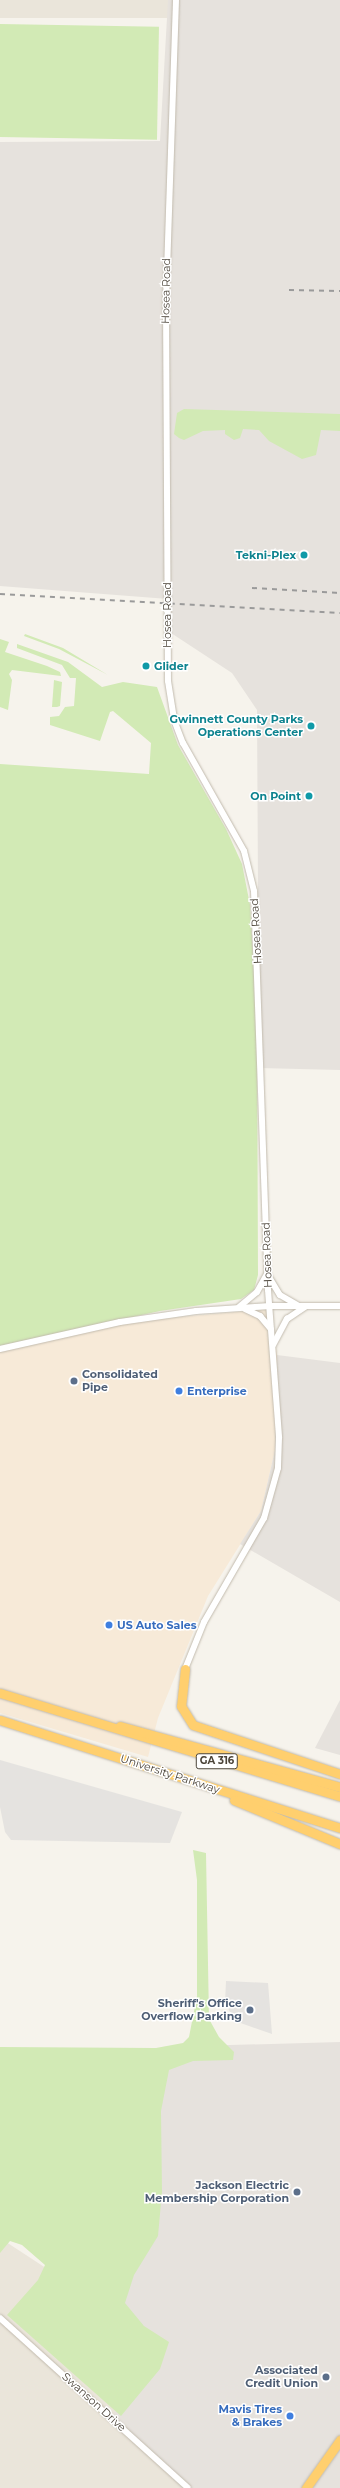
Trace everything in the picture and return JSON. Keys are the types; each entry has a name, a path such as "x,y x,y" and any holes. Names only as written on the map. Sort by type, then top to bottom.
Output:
{"highway":[{"path":"185,1669 181,1706 193,1725 340,1774"},
{"name":"GA 316","path":"0,1693 95,1722 132,1736 340,1796"},
{"name":"University Parkway","path":"0,1720 340,1828"},
{"path":"95,1722 134,1729 340,1787"},
{"path":"164,1772 340,1844"},
{"path":"306,2488 340,2440"}],"street":[{"name":"Hosea Road","path":"176,0 166,301 168,681 174,720 183,743 244,851 254,891 268,1274 279,1438 278,1468 264,1518 204,1622 185,1669"},
{"path":"241,1307 257,1292 268,1274 280,1295 298,1306"},
{"path":"272,1345 286,1319 306,1306"},
{"path":"0,1349 140,1319 241,1307 340,1306"},
{"path":"241,1307 260,1316 271,1329"},
{"name":"Swanson Drive","path":"0,2318 188,2488"}],"shaded area":[{"path":"0,0 170,0 170,18 0,18"},
{"path":"168,0 340,0 340,1070 259,1068 257,710 232,673 168,631 168,599 0,586 0,142 160,141"},
{"path":"270,1309 277,1355 275,1450 261,1511 208,1596 158,1718 148,1757 0,1713 0,1347 132,1321"},
{"path":"277,1355 340,1363 340,1602 240,1544 261,1511 275,1450"},
{"path":"340,1700 340,1755 315,1748"},
{"path":"0,1760 182,1812 170,1843 11,1840 5,1832 0,1807"},
{"name":"Sheriff's Office Overflow Parking","path":"226,1981 268,1983 272,2034 235,2021 225,2003"},
{"path":"340,2042 340,2488 182,2488 111,2418 160,2353 107,2308 162,2047"},
{"path":"0,2238 107,2308 182,2488 0,2488"}],"green space":[{"path":"0,24 159,27 157,140 0,137"},
{"path":"184,409 340,414 340,431 321,430 316,455 302,459 269,441 259,430 243,429 240,438 234,440 225,434 225,430 203,431 184,440 179,438 174,434 177,413"},
{"path":"25,634 63,648 108,675 59,649 24,636"},
{"path":"0,639 9,642 5,652 47,666 60,672 61,676 12,670 9,674 12,680 8,710 0,707"},
{"path":"17,644 68,662 102,687 123,682 157,687 178,745 226,829 242,864 250,905 257,1021 258,1275 254,1290 241,1299 160,1311 0,1346 0,764 149,774 151,743 113,711 110,712 100,741 50,725 50,717 59,716 65,707 74,706 76,678 70,678 62,665 17,648"},
{"path":"54,680 62,682 60,706 57,707 52,707"},
{"path":"193,1850 206,1853 209,2019 219,2037 234,2052 233,2060 193,2061 169,2070 161,2111 162,2192 158,2236 134,2275 125,2303 144,2326 169,2342 160,2369 121,2416 7,2315 38,2280 45,2265 22,2245 10,2241 0,2253 0,2047 156,2048 183,2043 189,2037 197,1996 197,1880"}],"railway":[{"path":"289,290 340,291"},
{"path":"252,588 340,593"},
{"path":"0,594 340,613"}],"place":[{"name":"Tekni-Plex","path":"304,555"},
{"name":"Glider","path":"146,666"},
{"name":"Gwinnett County Parks Operations Center","path":"311,726"},
{"name":"On Point","path":"309,796"},
{"name":"Consolidated Pipe","path":"74,1381"},
{"name":"Enterprise","path":"179,1391"},
{"name":"US Auto Sales","path":"109,1625"},
{"name":"Sheriff's Office Overflow Parking","path":"250,2010"},
{"name":"Jackson Electric Membership Corporation","path":"297,2192"},
{"name":"Associated Credit Union","path":"326,2377"},
{"name":"Mavis Tires & Brakes","path":"290,2416"}]}
